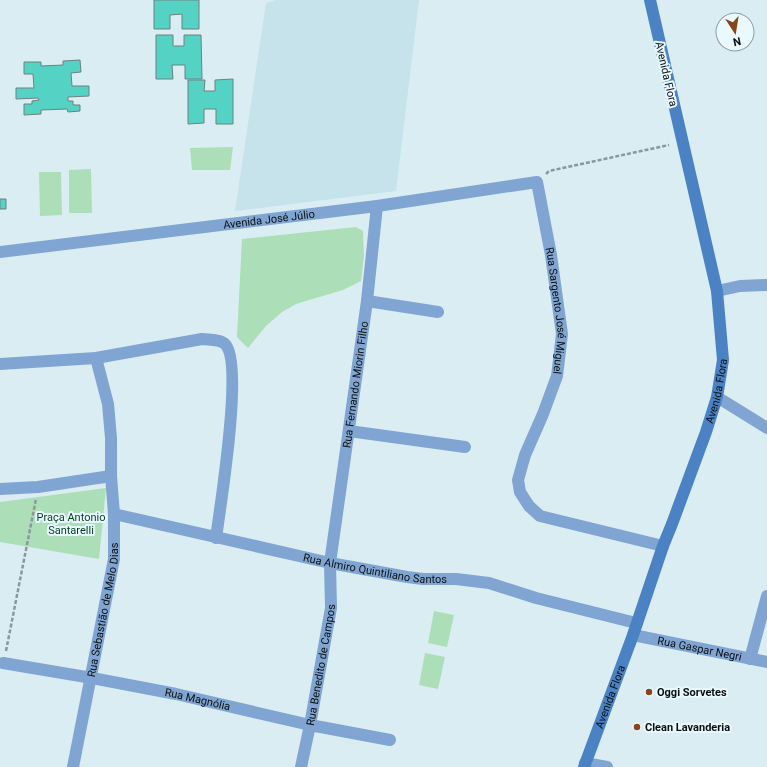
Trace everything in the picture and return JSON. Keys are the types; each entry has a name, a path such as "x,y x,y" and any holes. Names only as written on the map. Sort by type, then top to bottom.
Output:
{"main road":[{"name":"Avenida Flora","path":"585,765 717,397 723,360 717,291 650,0"}],"street":[{"name":"Avenida José Júlio","path":"0,252 378,206 537,182"},
{"name":"Rua Sargento José Miguel","path":"537,182 551,255 562,334 557,376 543,414 525,455 518,480 520,492 529,506 540,516 663,546"},
{"name":"Rua Fernando Miorin Filho","path":"330,563 367,301 378,206"},
{"path":"717,291 740,286 767,285"},
{"path":"367,301 438,312"},
{"path":"0,364 96,358 202,339 218,340 225,343 229,350 232,378 229,446 216,538"},
{"name":"Rua Sebastião de Melo Dias","path":"73,767 92,678 114,559 114,514 108,404 96,358"},
{"path":"717,397 767,428"},
{"path":"349,431 465,447"},
{"path":"0,489 38,487 111,476"},
{"name":"Rua Almiro Quintiliano Santos","path":"114,514 330,563 423,579 456,579 489,583 634,629"},
{"name":"Rua Benedito de Campos","path":"301,767 331,608 330,563"},
{"path":"750,659 767,596"},
{"name":"Rua Gaspar Negri","path":"634,629 767,662"},
{"name":"Rua Magnólia","path":"3,663 176,694 310,725 390,740"},
{"path":"585,765 607,767"}],"path":[{"path":"537,182 549,171 682,142"},
{"path":"3,663 38,487"}],"shaded area":[{"path":"276,0 419,0 396,191 235,211 266,3"}],"green space":[{"path":"233,147 230,170 192,170 190,148"},
{"path":"91,169 92,213 69,213 69,170"},
{"path":"39,172 61,172 62,215 40,216"},
{"path":"356,227 363,231 364,256 361,281 343,290 296,304 282,312 266,326 248,348 237,337 242,239"},
{"name":"Praça Antonio Santarelli","path":"106,488 99,559 0,542 0,502"},
{"path":"434,611 454,615 447,647 428,643"},
{"path":"425,653 445,657 438,689 419,685"}],"building":[{"path":"154,0 199,0 199,29 182,29 182,14 170,15 170,29 154,29"},
{"path":"156,35 173,35 173,46 184,46 184,35 201,35 202,79 185,79 185,65 172,65 173,79 156,79"},
{"path":"80,60 81,72 71,73 72,86 89,86 89,96 68,97 68,101 73,101 73,105 80,105 80,111 68,112 67,109 41,110 41,114 24,115 24,104 32,104 32,101 39,100 38,98 16,99 16,88 34,88 33,74 24,74 24,62 41,62 41,66 63,65 63,61"},
{"path":"233,79 233,124 216,124 216,109 204,109 204,123 188,124 188,80 205,80 204,91 215,91 215,80"},
{"path":"0,199 6,199 6,209 0,209"}],"place":[{"name":"Oggi Sorvetes","path":"649,692"},
{"name":"Clean Lavanderia","path":"637,727"}]}
